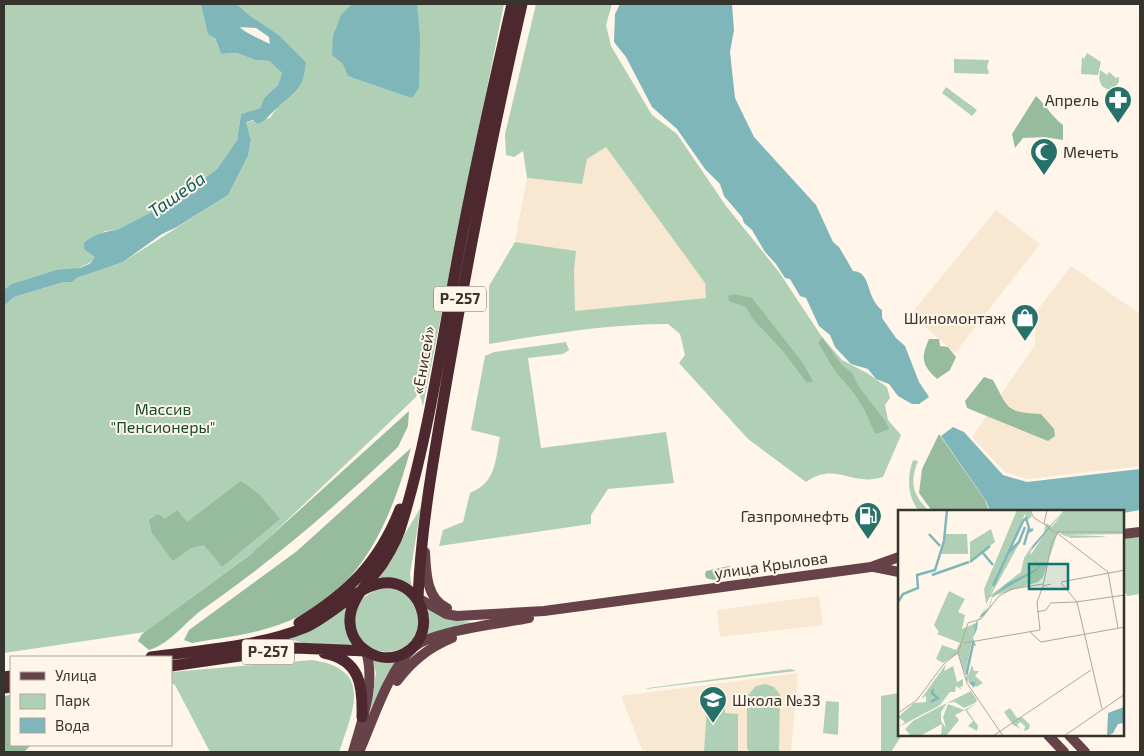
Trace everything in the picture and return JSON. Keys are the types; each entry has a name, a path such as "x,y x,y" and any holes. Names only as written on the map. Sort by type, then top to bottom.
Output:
{"highway":[{"name":"«Енисей»","path":"366,652 353,635 350,613 360,593 398,538 425,438 482,135 512,4"},
{"name":"«Енисей»","path":"415,646 424,625 424,615 418,598 423,530 466,269 492,138 522,4"},
{"name":"Р-257","path":"256,641 293,627 331,602 362,574 378,554 392,528 425,438"},
{"name":"Р-257","path":"158,656 256,641 302,629 369,587 386,583 403,586 418,598"},
{"name":"Р-257","path":"172,666 295,648 366,652 390,658 406,652 415,646"},
{"path":"295,648 333,655 346,662 360,680 368,717"}],"main road":[{"path":"423,530 427,576 430,588 437,601 450,610 497,615"},
{"path":"1124,534 1140,532"},
{"name":"улица Крылова","path":"646,598 871,567 898,557"},
{"path":"871,567 898,572"},
{"path":"418,598 446,614 457,616 497,615 646,598"},
{"path":"353,752 368,717 399,666 415,646 443,635 646,598"},
{"path":"368,717 409,665 422,654 442,642 492,625"},
{"path":"359,752 368,717 370,669 366,652"},
{"path":"1049,736 1064,752"},
{"path":"1070,736 1085,752"}],"shaded area":[{"path":"606,146 705,283 706,298 575,311 574,270 576,251 515,242 527,178 581,184 587,159"},
{"path":"996,210 1040,244 955,353 911,314"},
{"path":"1071,266 1140,314 1140,466 1027,479 1005,472 972,437 1035,345 1036,312"},
{"path":"819,596 823,625 720,637 717,610"},
{"name":"Школа №33","path":"798,673 791,752 643,752 621,696"}],"green space":[{"path":"4,4 201,4 221,54 237,53 255,60 269,61 282,73 278,85 264,98 260,108 241,114 237,140 217,169 195,188 117,230 105,231 94,239 95,260 75,270 56,270 11,284 4,290"},
{"name":"Массив \"Пенсионеры\"","path":"237,4 504,4 423,406 418,389 416,397 256,550 145,632 4,653 4,306 14,297 64,282 72,282 77,278 123,262 228,195 248,156 251,140 246,122 270,118 301,83 306,62 279,35 249,15"},
{"path":"536,4 612,4 606,25 611,46 652,115 677,134 726,206 779,272 822,337 842,360 867,373 887,387 890,398 885,405 888,420 901,435 883,477 862,479 826,474 806,482 748,439 679,363 685,355 680,334 668,324 646,324 556,333 489,344 489,286 515,242 576,251 574,270 575,311 706,298 705,283 606,147 587,159 582,184 527,178 523,151 514,157 506,155 505,134"},
{"path":"1087,53 1101,62 1098,75 1081,74 1082,57 1084,59"},
{"path":"954,59 989,60 987,67 989,72 988,74 954,73"},
{"path":"1100,70 1107,75 1109,72 1116,78 1119,77 1119,82 1113,90 1105,88 1101,84 1099,78"},
{"path":"946,87 977,110 972,116 942,93"},
{"path":"1036,96 1063,125 1063,140 1044,137 1023,138 1015,148 1012,134"},
{"path":"734,294 752,298 802,362 813,381 807,383 783,351 752,318 746,307 729,301 728,296"},
{"path":"822,337 841,364 852,373 859,387 886,422 889,429 876,434 857,398 836,372 818,343"},
{"path":"929,339 939,339 940,346 948,347 956,357 950,370 937,379 925,365 924,360"},
{"path":"566,342 569,350 563,354 528,358 541,448 666,432 674,483 608,489 591,515 591,524 439,546 443,530 463,522 470,493 479,488 490,477 495,463 500,437 471,430 485,356 494,352"},
{"path":"984,377 993,380 1002,398 1010,408 1021,412 1041,414 1054,429 1055,436 1048,441 967,408 965,401"},
{"path":"409,411 408,426 398,447 305,531 257,570 199,612 165,642 149,650 138,641 142,634 251,554"},
{"path":"939,434 985,500 989,510 931,510 919,493 922,469"},
{"path":"411,448 403,476 381,530 367,554 350,577 330,596 306,613 278,625 235,636 192,643 184,640 189,630 297,551"},
{"path":"913,460 918,461 913,482 914,488 919,500 928,510 918,510 912,499 909,486"},
{"path":"241,481 259,494 280,519 222,567 204,545 191,548 173,561 152,533 149,520 158,514 165,519 177,510 187,522"},
{"path":"421,507 410,574 412,588 373,582 388,562"},
{"path":"1140,537 1140,594 1127,596 1126,593 1124,594 1124,539"},
{"path":"729,566 737,571 735,576 713,580 706,578 706,571"},
{"path":"387,588 399,591 410,597 416,608 419,620 416,632 410,643 399,649 387,652 375,649 364,643 358,632 355,620 358,608 364,597 375,591"},
{"path":"349,604 355,646 304,643 290,639"},
{"path":"426,607 448,618 471,622 426,635"},
{"path":"372,658 396,660 386,676 370,711 376,673"},
{"path":"312,660 332,665 344,672 351,682 354,694 353,707 339,752 210,752 175,685 172,684 172,672"},
{"path":"791,669 796,671 646,689 648,688"},
{"path":"765,684 774,687 780,695 779,752 750,752 747,748 747,696 756,686"},
{"path":"898,693 898,736 901,736 891,752 881,751 881,696"},
{"path":"10,695 10,746 30,746 24,752 4,752 4,696"},
{"path":"826,701 839,702 838,735 823,733"},
{"path":"707,707 725,707 725,713 738,714 738,752 704,752"}],"water":[{"name":"Ташеба","path":"201,4 237,4 249,15 279,35 306,62 303,79 293,94 258,124 253,120 246,122 251,140 248,156 228,195 177,227 162,234 123,262 77,278 72,282 64,282 14,297 4,306 4,290 11,284 56,270 80,268 91,263 95,257 84,249 84,243 87,240 108,231 117,230 181,197 217,169 237,140 241,114 260,108 264,98 278,85 282,73 269,61 255,60 237,53 221,54 215,38 208,34","holes":["239,27 256,28 269,37 270,45 265,47 251,45 238,32"]},
{"path":"352,4 417,4 420,38 419,88 412,98 348,76 343,64 332,55 333,36 341,15"},
{"path":"620,4 732,4 734,30 730,52 735,98 754,137 816,205 833,242 839,247 853,271 859,272 866,280 873,299 882,310 882,318 896,338 905,346 919,382 929,397 919,404 912,404 898,396 889,384 876,379 868,369 851,364 835,347 830,335 819,326 806,298 800,296 790,279 785,278 765,252 752,230 744,223 742,217 724,196 720,184 705,169 677,129 652,107 626,57 614,42 615,14"},
{"path":"953,427 964,432 1003,475 1027,482 1140,469 1140,510 1124,513 1124,510 990,510 986,501 941,436"}],"waterway":[{"name":"Ташеба","path":"217,4 230,24 242,35 278,53"}],"place":[{"name":"Апрель","path":"1118,124"},
{"name":"Мечеть","path":"1044,176"},
{"name":"Шиномонтаж","path":"1025,342"},
{"name":"Газпромнефть","path":"868,540"},
{"name":"Школа №33","path":"713,724"}]}
